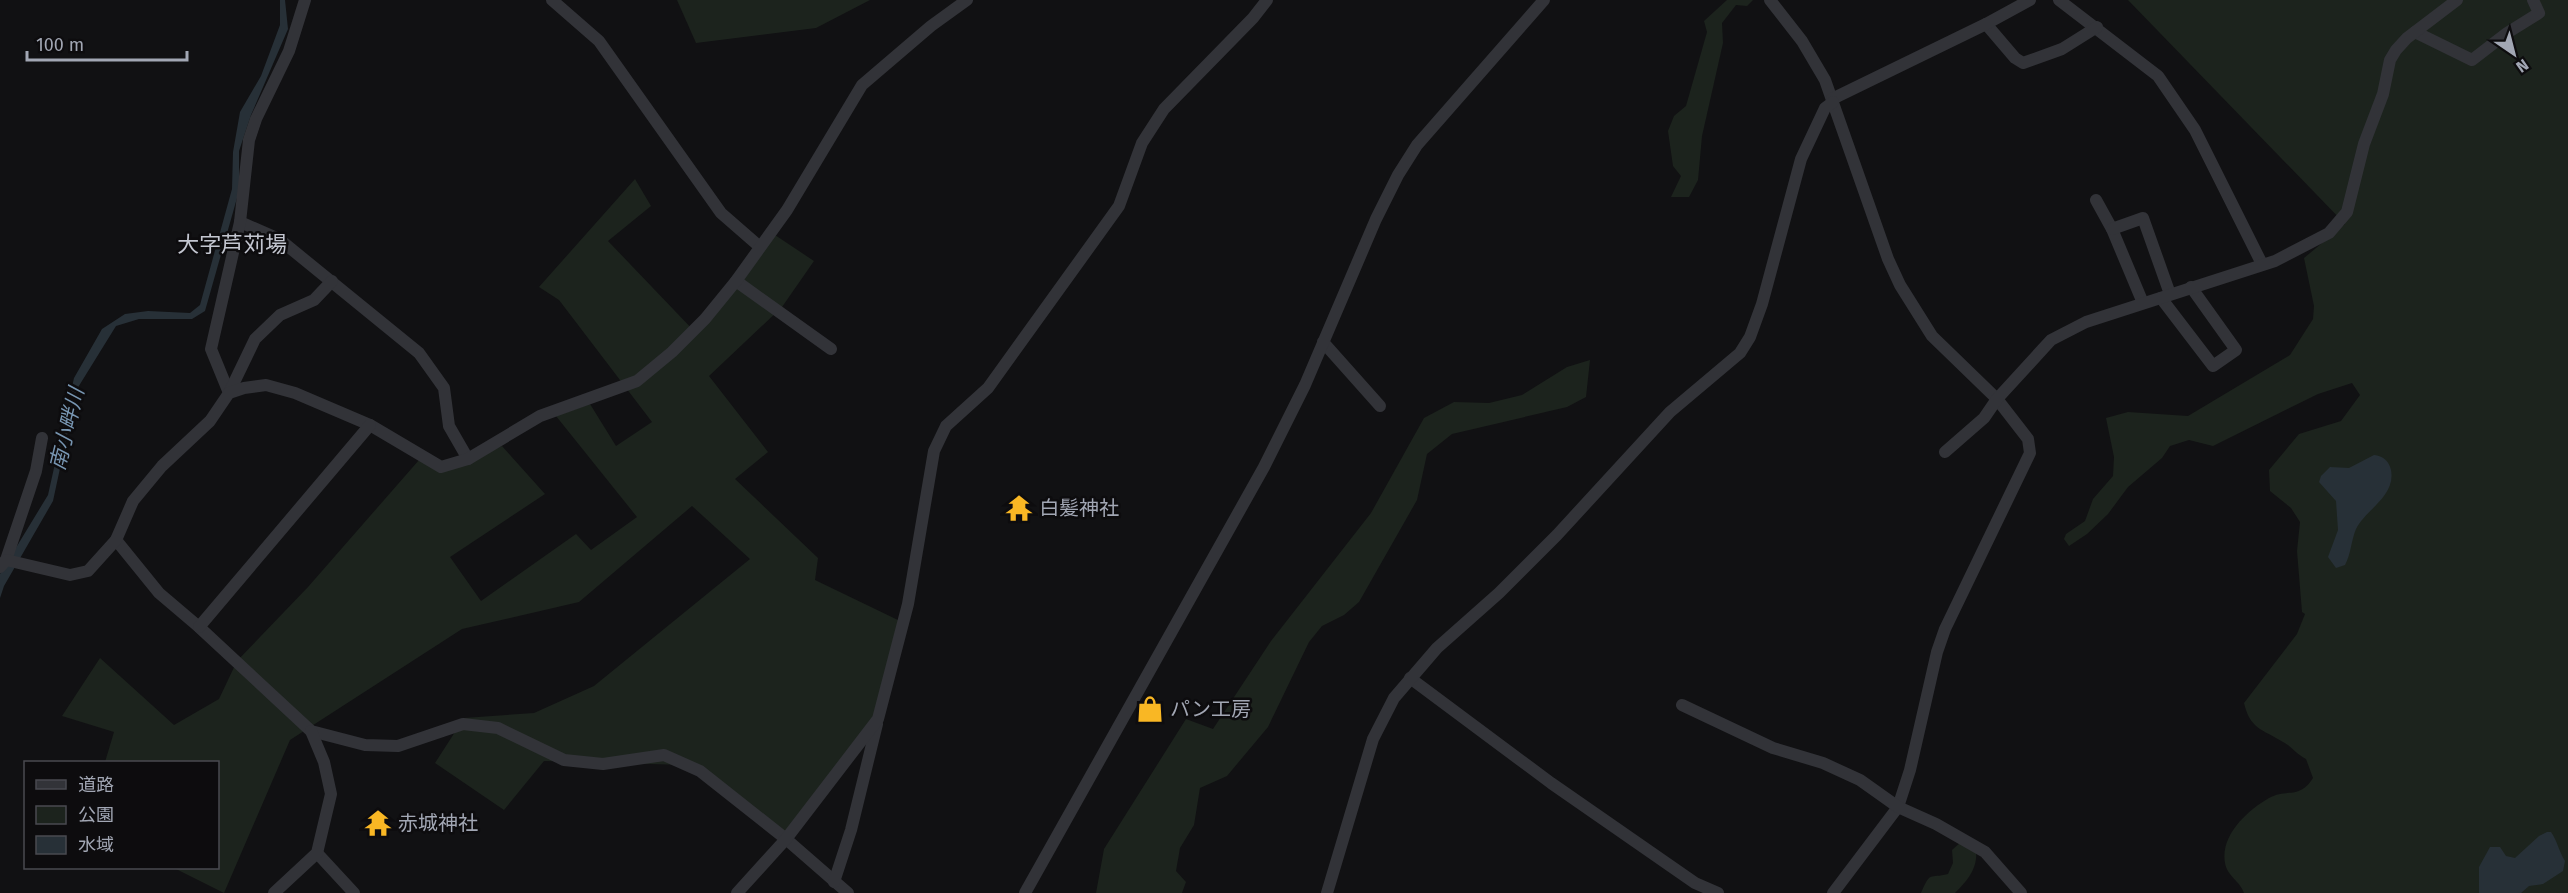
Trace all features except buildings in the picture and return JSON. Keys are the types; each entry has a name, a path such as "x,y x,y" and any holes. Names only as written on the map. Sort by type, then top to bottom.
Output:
{"street":[{"path":"229,393 211,348 240,222 252,129 289,51 305,0"},
{"path":"552,0 599,41 721,213 760,247"},
{"path":"229,393 266,385 295,393 370,425 441,467 468,459 540,417 637,381 672,352 705,319 736,281 787,210 862,85 931,26 967,0"},
{"path":"834,882 851,830 908,604 934,451 946,426 988,388 1119,206 1142,143 1164,109 1253,18 1267,0"},
{"path":"1024,893 1264,467 1291,415 1376,219 1398,175 1418,145 1544,0"},
{"path":"1770,0 1802,40 1825,80 1888,259 1900,285 1932,336 1996,399 2028,439 2030,453 1945,629 1937,652 1910,770 1898,807 1833,893"},
{"path":"1327,893 1374,739 1383,717 1410,678 1437,648 1499,593 1557,535 1670,412 1740,353 1750,337 1762,304 1802,159 1825,108 1832,100 2030,0"},
{"path":"2059,0 2158,76 2195,130 2262,264"},
{"path":"1945,452 1984,418 1996,399 2051,340 2086,322 2275,261 2322,238 2342,220 2350,202 2364,144 2383,94 2390,60 2402,43 2457,0"},
{"path":"2415,32 2472,60 2538,13 2534,0"},
{"path":"1986,24 2014,58 2023,63 2062,49 2097,27"},
{"path":"2096,200 2112,229 2143,303"},
{"path":"2112,229 2142,218 2165,296 2213,366 2236,350 2191,287"},
{"path":"240,222 279,239 419,353 444,388 449,426 468,459"},
{"path":"42,438 36,471 3,563 70,575 88,572 116,540 133,501 162,466 210,421 229,393 255,339 280,315 314,300 332,281"},
{"path":"736,281 831,349"},
{"path":"1323,342 1380,406"},
{"path":"200,627 370,425"},
{"path":"116,540 159,593 200,627 311,731 324,762 331,794 317,854 274,893"},
{"path":"1410,678 1570,797 1695,883 1718,893"},
{"path":"1682,705 1773,748 1838,768 1860,780 1898,807 1960,837 1985,852 2021,893"},
{"path":"737,893 786,839 878,719"},
{"path":"311,731 366,745 398,746 463,724 498,728 564,760 603,764 664,755 700,771 786,839 848,893"},
{"path":"317,854 354,893"}],"green space":[{"path":"677,0 870,0 816,28 696,43"},
{"path":"1727,0 1753,0 1747,6 1736,5 1722,23 1723,43 1702,136 1698,180 1689,197 1671,197 1681,176 1673,166 1668,131 1674,116 1686,106 1707,32 1704,21"},
{"path":"2128,0 2568,0 2568,893 2244,893 2226,868 2227,843 2231,833 2245,816 2275,795 2303,789 2313,778 2306,759 2253,723 2244,703 2297,634 2305,614 2302,612 2297,551 2300,522 2291,508 2270,491 2269,470 2299,434 2341,421 2360,395 2352,383 2318,394 2213,446 2189,440 2170,446 2162,458 2128,487 2108,514 2087,534 2069,546 2064,539 2066,534 2085,521 2093,499 2113,476 2114,457 2106,418 2128,412 2188,416 2290,355 2313,319 2314,306 2304,258 2345,224"},
{"path":"635,179 651,206 608,241 696,333 775,235 814,261 782,307 709,376 768,452 735,479 818,558 815,580 900,621 875,718 785,835 685,765 544,761 504,810 435,763 464,718 534,713 594,686 750,559 692,506 579,602 462,629 290,740 224,893 176,869 219,869 219,761 105,761 114,732 62,716 100,658 174,725 219,699 237,661 308,587 419,460 443,471 502,446 545,494 450,557 481,601 576,534 591,550 637,517 556,416 590,404 616,446 652,422 559,300 539,287"},
{"path":"1590,360 1586,397 1567,407 1452,434 1427,454 1417,500 1359,602 1344,615 1322,626 1309,642 1268,727 1227,776 1200,788 1194,825 1180,848 1176,871 1186,882 1182,893 1096,893 1104,849 1186,719 1213,729 1271,641 1371,513 1424,418 1454,402 1489,403 1522,395 1567,367"},
{"path":"1961,842 1976,850 1974,868 1964,883 1955,893 1921,893 1929,878 1948,874 1953,863 1952,850"}],"water":[{"name":"南小畔川","path":"280,0 285,0 288,29 251,115 239,151 239,191 205,311 192,319 139,319 116,326 77,389 53,501 4,586 0,598 0,574 48,495 74,378 102,329 125,314 148,311 190,313 200,305 232,189 233,152 240,112 261,76 280,25"},
{"path":"2374,455 2383,458 2389,464 2391,479 2389,487 2356,529 2345,565 2336,568 2328,557 2338,530 2336,501 2319,482 2321,476 2330,467 2349,468"},
{"path":"2547,832 2553,835 2565,861 2563,871 2543,884 2529,886 2521,893 2479,893 2479,867 2490,847 2500,847 2506,856 2515,858 2539,836"}],"place":[{"name":"白髪神社","path":"1019,508"},
{"name":"パン工房","path":"1150,709"},
{"name":"赤城神社","path":"378,823"}],"district":[{"name":"大字芦苅場","path":"232,244"}]}
